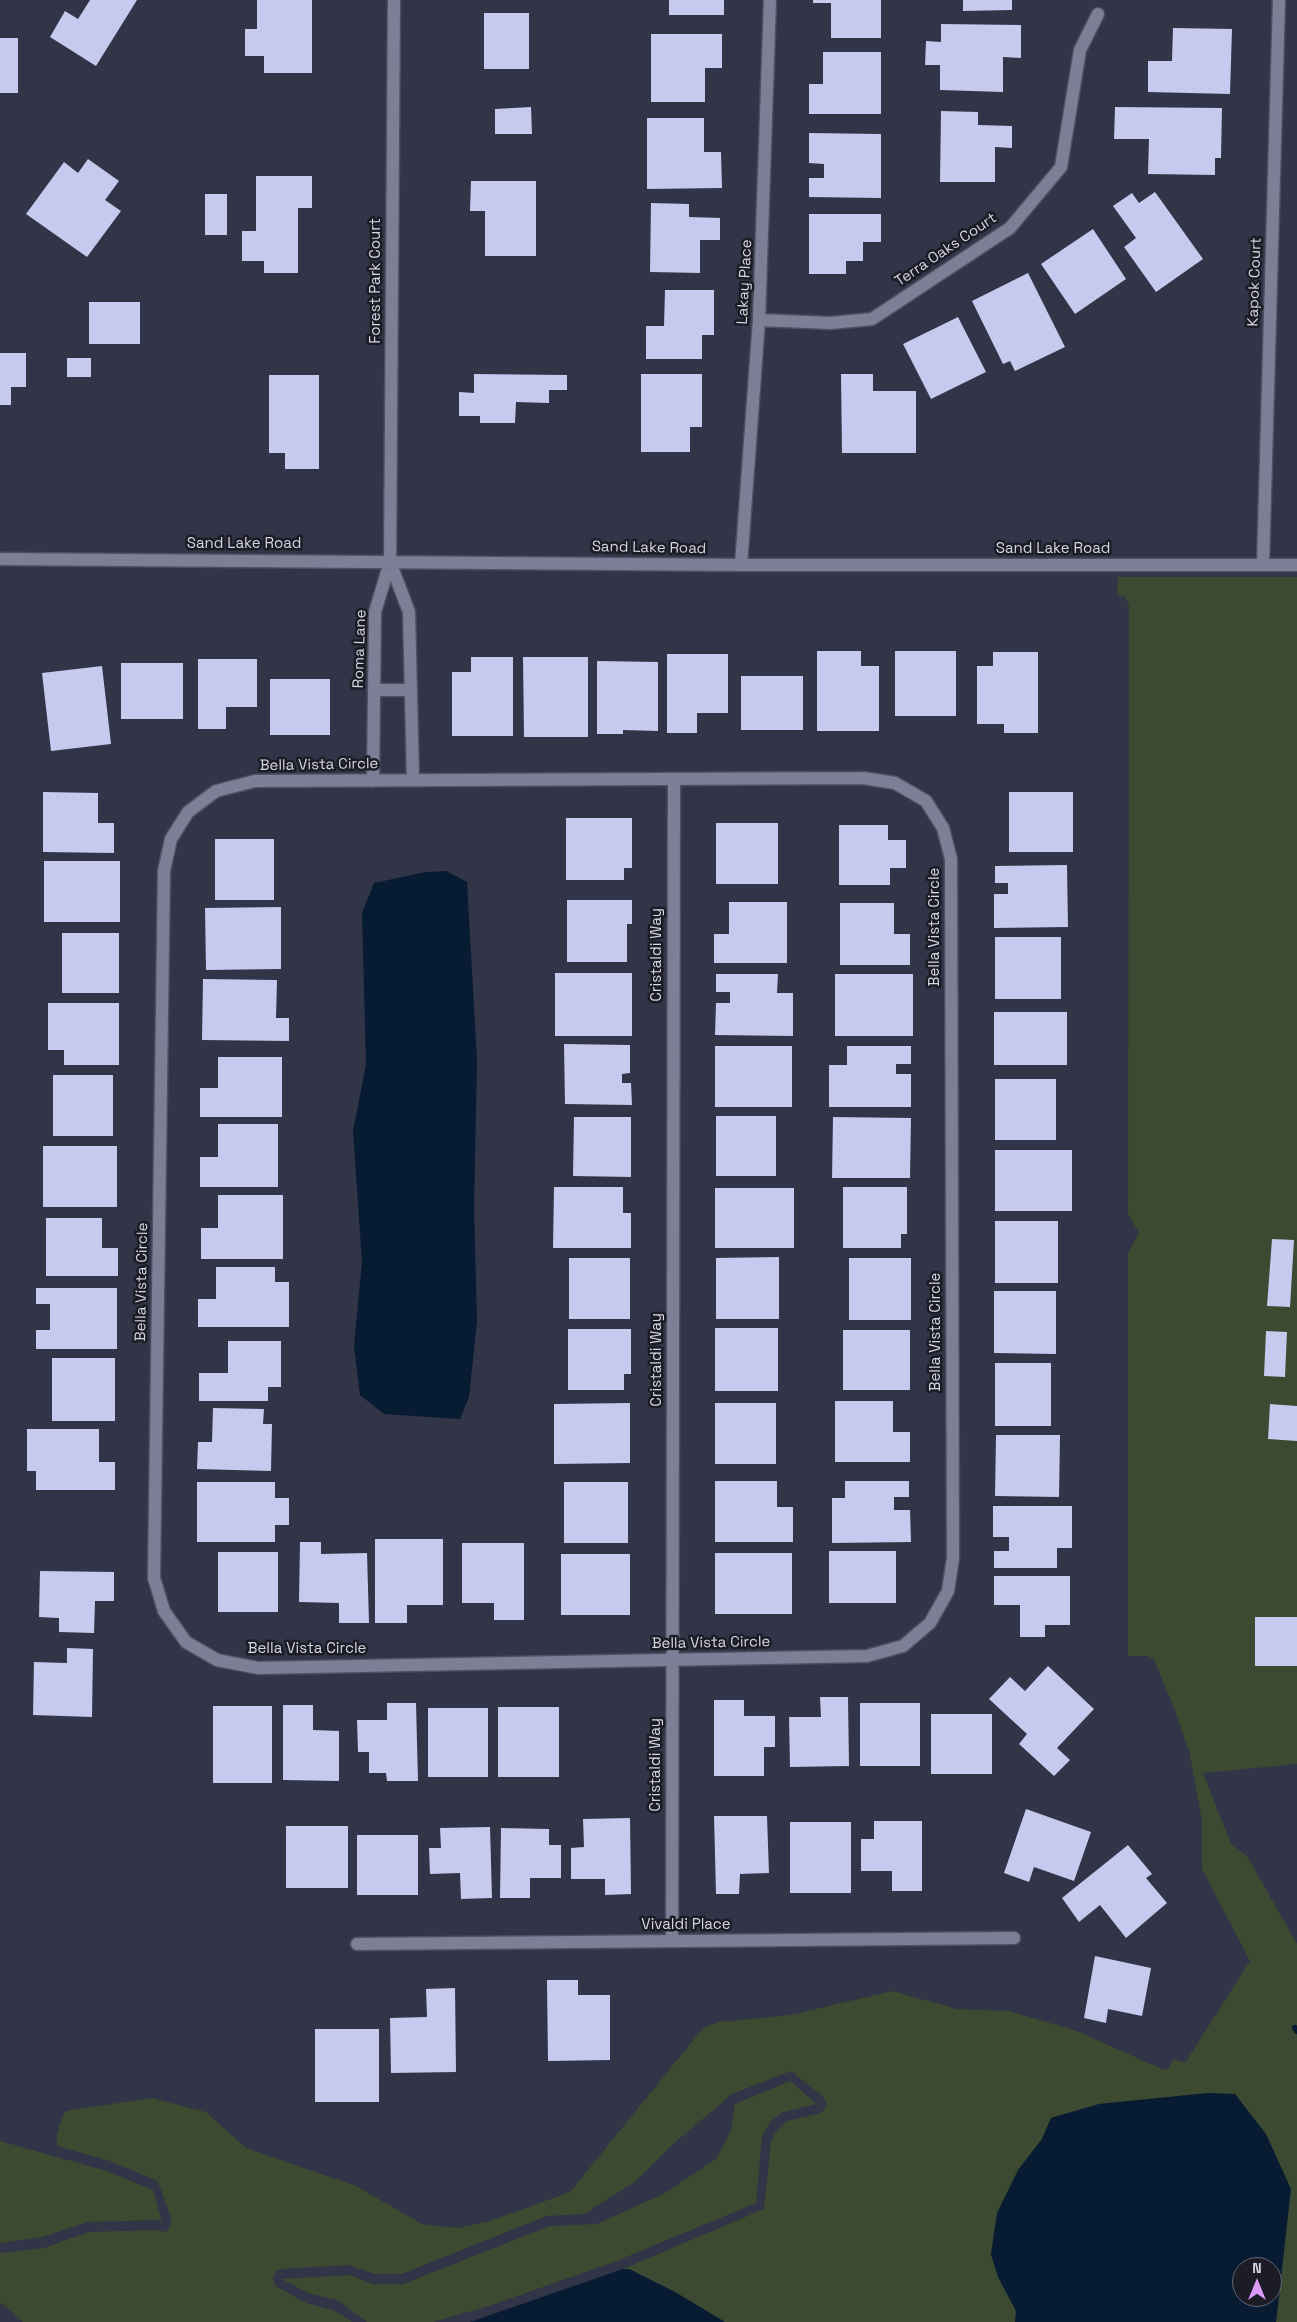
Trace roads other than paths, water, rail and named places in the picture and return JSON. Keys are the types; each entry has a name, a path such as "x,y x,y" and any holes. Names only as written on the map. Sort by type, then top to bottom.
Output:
{"street":[{"name":"Forest Park Court","path":"390,562 394,0"},
{"name":"Lakay Place","path":"741,566 760,320 770,0"},
{"name":"Kapok Court","path":"1263,565 1279,0"},
{"name":"Terra Oaks Court","path":"760,320 831,323 872,319 1010,228 1061,167 1080,50 1098,14"},
{"name":"Sand Lake Road","path":"0,559 741,566 1297,565"},
{"path":"390,562 409,612 413,780"},
{"name":"Roma Lane","path":"373,781 375,612 390,562"},
{"path":"374,690 411,690"},
{"name":"Bella Vista Circle","path":"864,778 895,783 926,801 942,828 951,859 953,1558 948,1591 930,1623 903,1646 867,1656 258,1668 216,1660 186,1642 164,1611 154,1578 164,871 171,839 188,812 216,791 255,781 674,779 864,778"},
{"name":"Cristaldi Way","path":"672,1941 674,779"},
{"name":"Vivaldi Place","path":"357,1944 1014,1938"}],"water":[{"path":"446,871 467,882 477,1061 474,1207 477,1321 469,1397 460,1419 384,1414 360,1395 354,1346 362,1262 353,1131 366,1065 362,913 374,883 426,872"},
{"path":"1208,2093 1235,2094 1266,2134 1291,2189 1282,2269 1282,2257 1232,2257 1232,2307 1278,2307 1276,2322 1015,2322 1016,2311 998,2277 991,2254 997,2213 1018,2170 1042,2139 1051,2118 1099,2104"},
{"path":"623,2269 629,2269 675,2292 725,2322 470,2322"}]}
